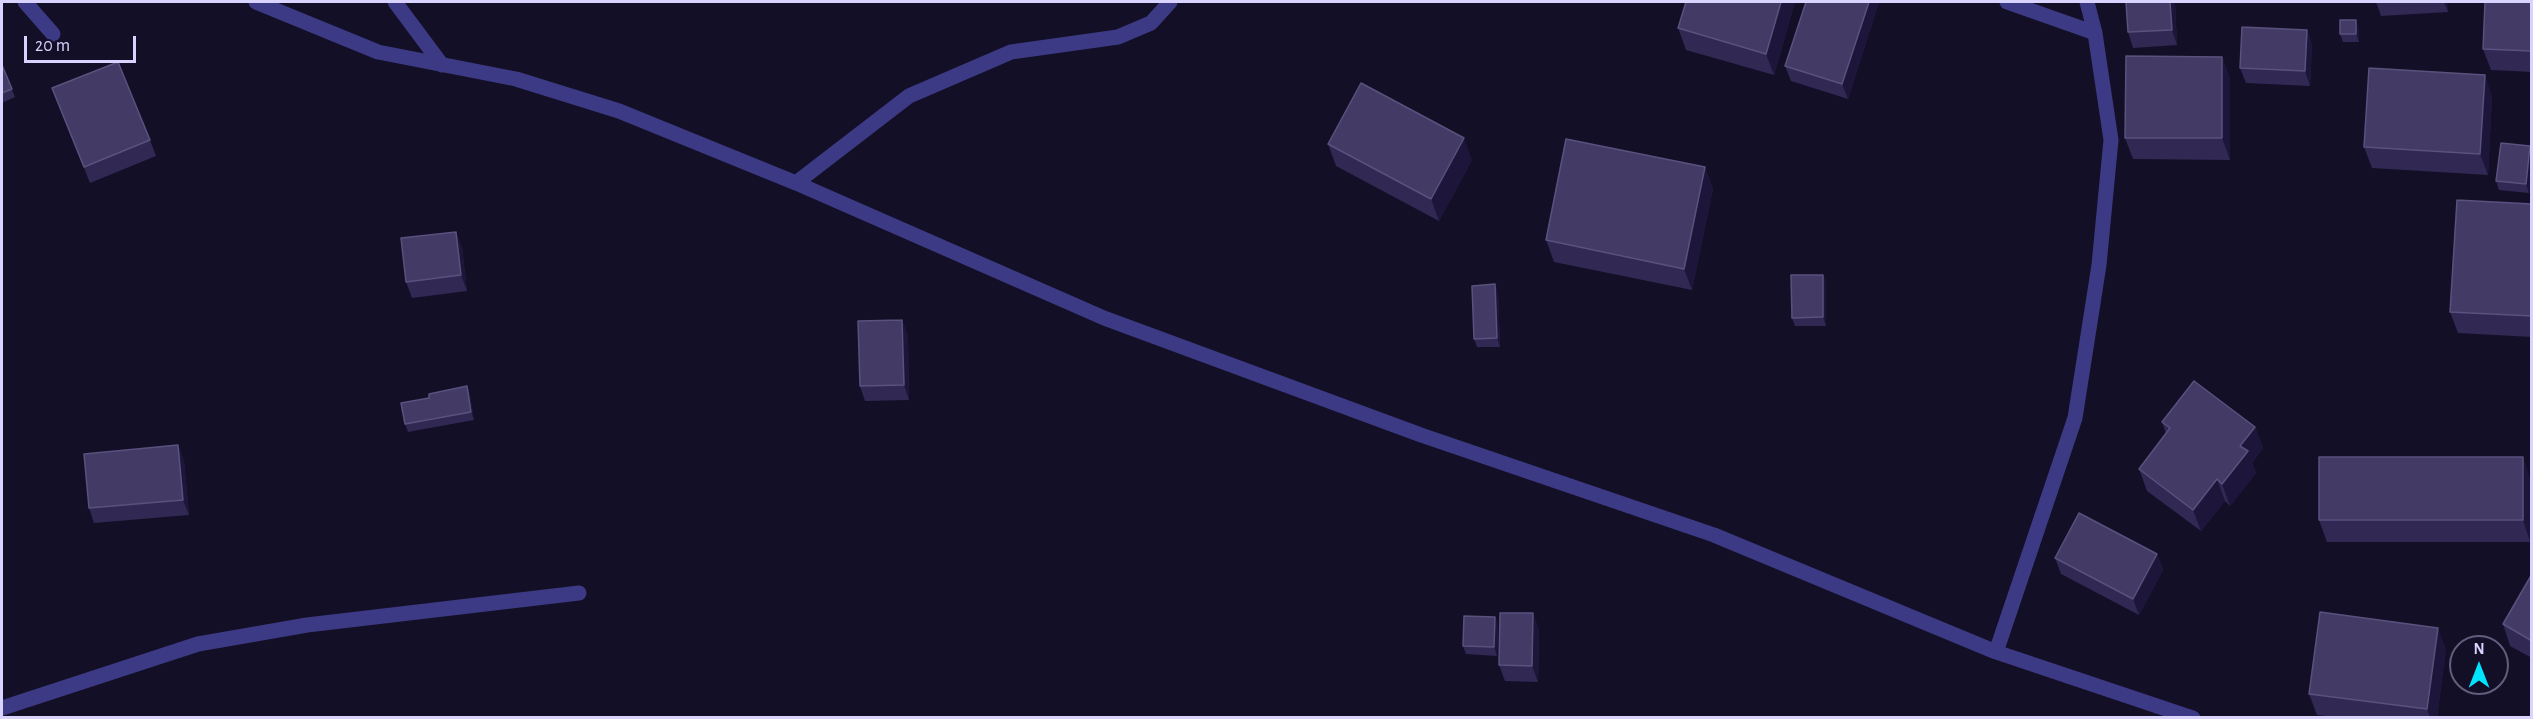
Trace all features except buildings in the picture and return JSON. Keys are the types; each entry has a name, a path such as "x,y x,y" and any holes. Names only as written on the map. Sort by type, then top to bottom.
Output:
{"street":[{"path":"25,2 53,34"},
{"path":"256,2 378,52 516,79 619,111 796,183 1104,318 1421,435 1714,535 1996,652 2193,717"},
{"path":"395,2 442,65"},
{"path":"796,183 909,96 1011,52 1118,37 1150,23 1170,2"},
{"path":"2007,2 2096,33"},
{"path":"1996,652 2075,418 2098,265 2111,140 2096,33 2087,2"},
{"path":"2,708 198,644 307,625 579,593"}]}
